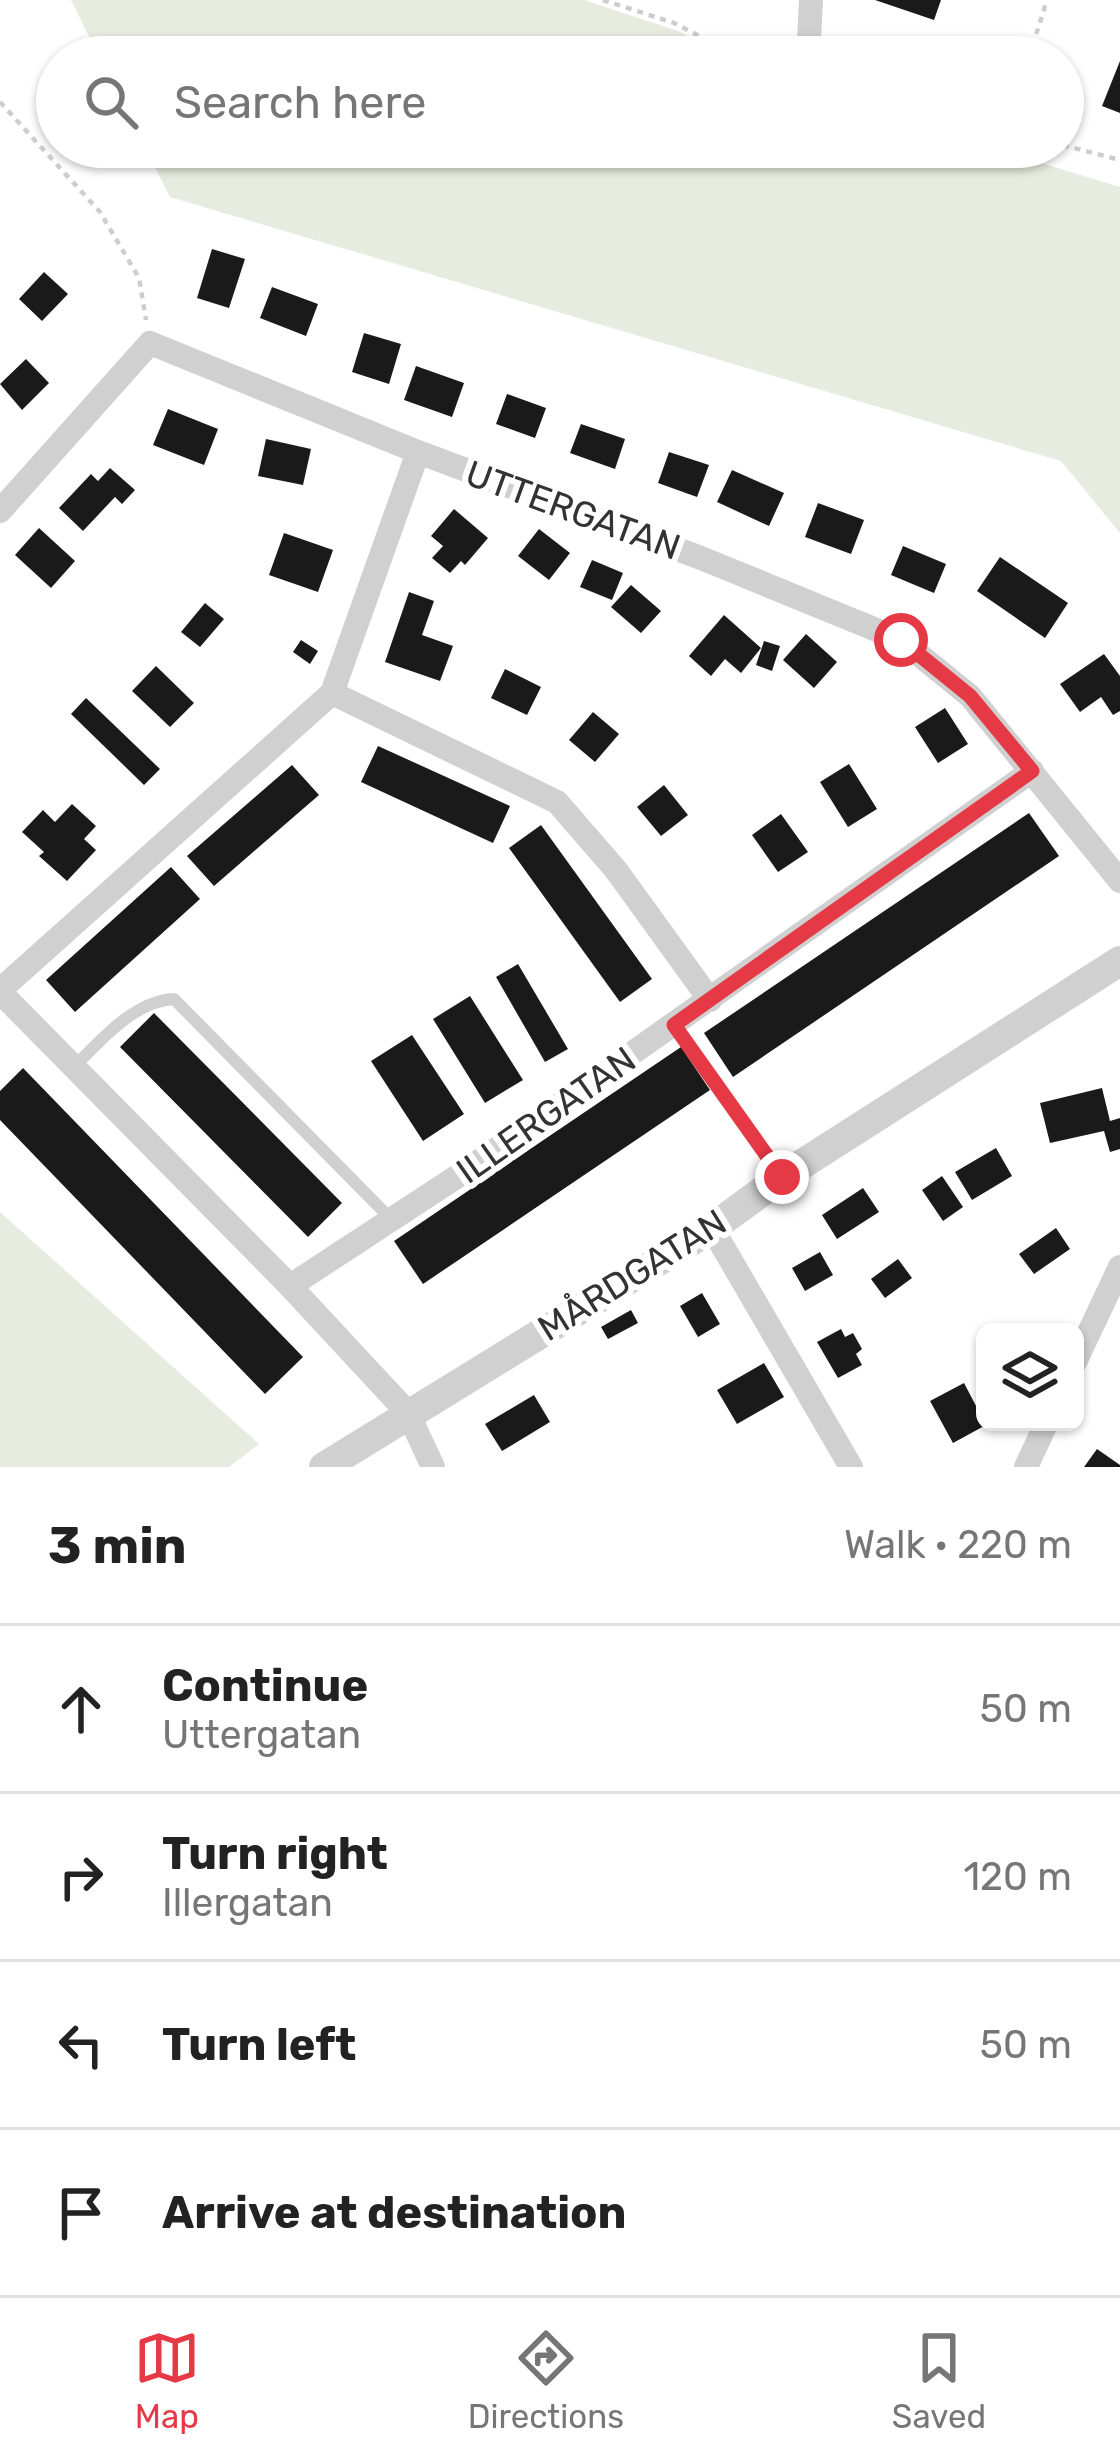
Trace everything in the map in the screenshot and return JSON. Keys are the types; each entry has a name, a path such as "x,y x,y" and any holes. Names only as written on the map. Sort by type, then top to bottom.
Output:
{"street":[{"path":"809,36 811,0"},
{"path":"0,511 150,344"},
{"name":"UTTERGATAN","path":"150,344 901,640 970,696 1120,881"},
{"path":"418,452 332,693 0,991 408,1413 433,1467"},
{"path":"332,693 557,802 616,870 710,1000"},
{"name":"ILLERGATAN","path":"290,1286 674,1025 1032,771"},
{"name":"MÅRDGATAN","path":"324,1467 712,1228 782,1177 1120,961"},
{"path":"712,1228 851,1467"},
{"path":"1084,1344 1120,1268"},
{"path":"1026,1467 1043,1431"}],"lane":[{"path":"74,1067 120,1023 145,1007 174,999 392,1220"}],"path":[{"path":"603,0 700,36"},
{"path":"1036,36 1047,0"},
{"path":"0,103 36,142"},
{"path":"1084,151 1120,160"},
{"path":"60,168 122,244 139,278 150,344"},
{"path":"674,1025 782,1177"}],"shaded area":[{"path":"71,0 584,0 688,36 89,36"},
{"path":"156,168 1058,168 1120,187 1120,533 1061,461 170,197"},
{"path":"0,1212 259,1444 229,1467 0,1467"}],"building":[{"path":"875,0 941,0 934,20"},
{"path":"1120,61 1120,113 1102,106"},
{"path":"212,249 245,259 229,308 197,298"},
{"path":"44,272 68,294 42,321 19,299"},
{"path":"272,287 318,304 306,336 260,318"},
{"path":"364,333 401,344 389,384 352,372"},
{"path":"26,359 49,383 22,410 0,384"},
{"path":"416,366 464,383 452,417 404,400"},
{"path":"507,394 546,408 535,438 496,424"},
{"path":"168,409 218,429 204,465 153,445"},
{"path":"581,424 625,439 615,469 570,453"},
{"path":"266,439 311,449 303,485 258,476"},
{"path":"669,452 709,465 697,497 658,483"},
{"path":"110,468 135,490 122,504 115,497 83,531 59,508 91,474 98,481"},
{"path":"732,470 784,493 769,526 717,502"},
{"path":"818,503 864,520 851,554 805,537"},
{"path":"454,509 488,538 465,565 461,561 450,573 432,558 443,546 431,536"},
{"path":"39,528 75,561 51,588 15,555"},
{"path":"539,529 570,553 549,580 518,556"},
{"path":"284,533 333,550 318,592 269,575"},
{"path":"903,546 946,564 934,593 891,575"},
{"path":"1000,557 1068,603 1045,638 977,591"},
{"path":"592,560 623,573 612,600 580,587"},
{"path":"631,585 661,611 641,633 611,607"},
{"path":"409,592 434,601 422,635 453,646 440,681 385,662"},
{"path":"205,603 224,619 200,647 181,632"},
{"path":"724,615 761,648 741,673 725,659 711,676 689,656"},
{"path":"806,634 837,662 814,688 783,660"},
{"path":"301,640 318,651 310,664 293,652"},
{"path":"764,641 780,646 772,671 756,665"},
{"path":"1104,654 1120,676 1120,711 1113,715 1101,697 1080,712 1060,684"},
{"path":"156,666 194,703 170,727 132,691"},
{"path":"505,669 541,687 527,715 491,698"},
{"path":"86,698 160,769 144,785 71,714"},
{"path":"945,708 968,744 938,763 915,727"},
{"path":"593,712 619,734 595,762 569,740"},
{"path":"378,746 510,806 493,843 361,782"},
{"path":"849,764 877,809 848,827 820,782"},
{"path":"292,765 319,795 214,886 187,856"},
{"path":"664,785 688,815 661,836 637,807"},
{"path":"72,804 96,826 84,839 96,850 67,881 39,856 44,852 22,832 43,810 55,822"},
{"path":"1029,813 1059,856 733,1077 704,1033"},
{"path":"781,814 808,852 778,872 752,835"},
{"path":"541,825 652,979 620,1002 509,848"},
{"path":"171,867 200,899 75,1012 46,980"},
{"path":"518,964 568,1049 545,1062 496,977"},
{"path":"470,996 523,1080 485,1103 433,1019"},
{"path":"154,1013 342,1203 308,1237 120,1047"},
{"path":"412,1035 464,1114 423,1141 371,1061"},
{"path":"681,1047 710,1090 423,1284 394,1241"},
{"path":"23,1068 303,1357 265,1394 0,1120 0,1091"},
{"path":"1102,1088 1110,1121 1120,1118 1120,1149 1110,1152 1104,1131 1050,1143 1040,1103"},
{"path":"996,1148 1012,1176 972,1200 955,1172"},
{"path":"942,1176 963,1207 943,1221 922,1190"},
{"path":"863,1188 879,1212 837,1239 822,1215"},
{"path":"1056,1228 1070,1249 1034,1274 1019,1254"},
{"path":"820,1252 833,1275 805,1291 792,1268"},
{"path":"898,1259 912,1278 885,1298 871,1279"},
{"path":"702,1293 720,1324 698,1337 680,1306"},
{"path":"631,1310 638,1323 608,1339 601,1327"},
{"path":"841,1329 845,1337 853,1333 862,1349 856,1354 862,1365 838,1378 817,1342"},
{"path":"764,1363 784,1397 737,1424 717,1390"},
{"path":"964,1383 976,1406 976,1430 953,1443 930,1401"},
{"path":"534,1395 550,1422 502,1451 485,1424"},
{"path":"1097,1449 1120,1465 1120,1467 1084,1467"}],"route":[{"path":"782,1177 674,1025 1032,771 970,696 901,640"}]}
